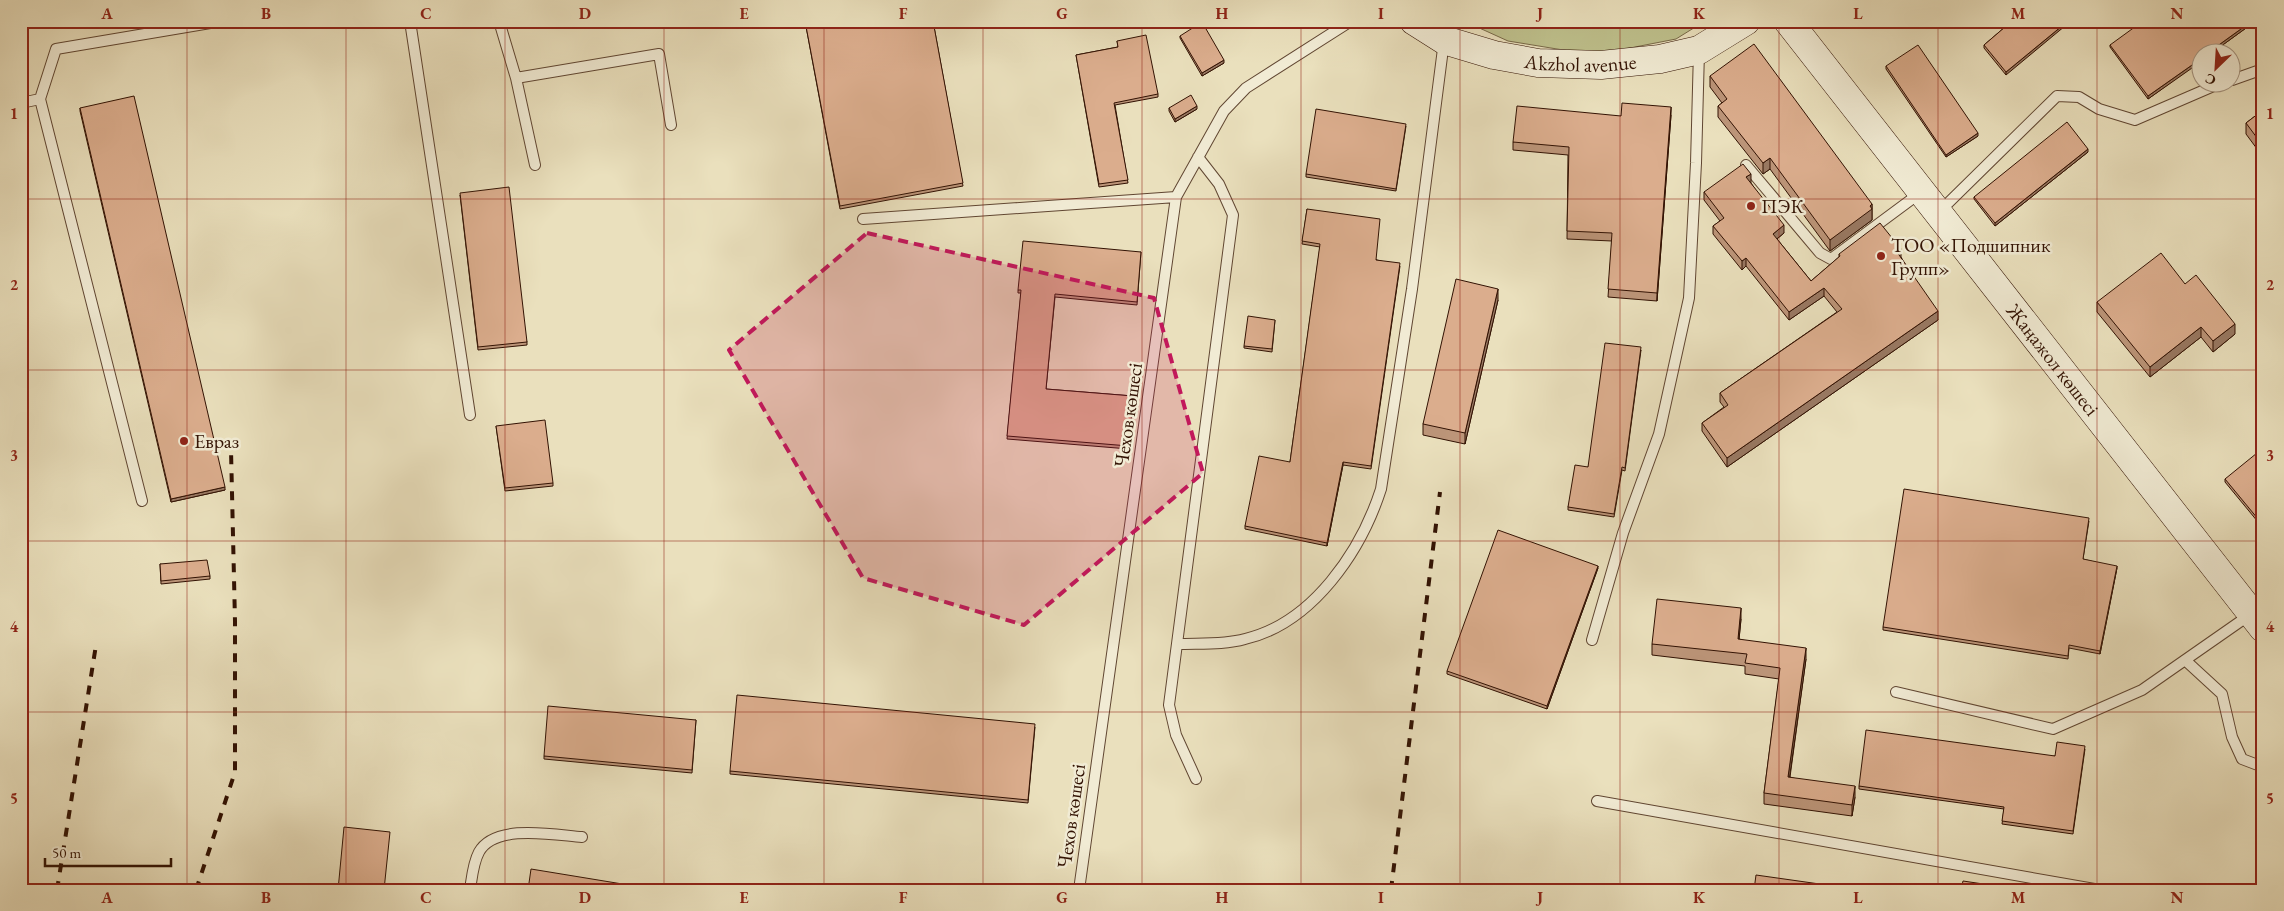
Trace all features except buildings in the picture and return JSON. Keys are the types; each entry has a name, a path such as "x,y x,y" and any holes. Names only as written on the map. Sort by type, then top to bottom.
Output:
{"main road":[{"name":"Akzhol avenue","path":"1414,21 1444,40 1494,55 1538,63 1601,65 1660,59 1700,50 1746,21"},
{"name":"Жаңажол көшесі","path":"1788,21 2257,620"}],"lane":[{"path":"142,501 40,99 56,49 222,21"},
{"path":"410,21 470,415"},
{"path":"499,21 516,78 535,165"},
{"name":"Чехов көшесі","path":"1079,890 1176,197 1224,111 1246,88 1351,21"},
{"path":"1177,644 1244,640 1262,634 1292,617 1321,594 1354,550 1372,517 1381,489 1412,289 1444,40"},
{"path":"1592,640 1623,533 1659,434 1689,298 1700,50"},
{"path":"516,78 659,54 671,125"},
{"path":"2242,76 2263,69"},
{"path":"1746,165 1820,253 1831,259 1930,202 2058,96 2079,97 2099,109 2135,120 2200,92"},
{"path":"21,103 40,99"},
{"path":"1196,779 1176,735 1169,705 1233,215 1219,184 1198,157"},
{"path":"863,219 1176,197"},
{"path":"1896,692 2052,730 2142,690 2186,660 2257,620"},
{"path":"2186,660 2222,694 2232,737 2242,759 2263,767"},
{"path":"1597,801 2100,890"},
{"path":"470,890 474,867 480,850 497,837 514,832 582,837"}],"highlighted area":[{"path":"867,233 1154,298 1203,473 1024,625 863,578 729,350"}],"green space":[{"path":"1464,21 1705,21 1676,39 1594,55 1508,41"}],"railway":[{"path":"196,890 235,772 235,621 231,450"},
{"path":"1391,890 1440,492"},
{"path":"57,890 96,645"}],"place":[{"name":"ПЭК","path":"1751,206"},
{"name":"ТОО «Подшипник Групп»","path":"1881,256"},
{"name":"Евраз","path":"184,441"}]}
